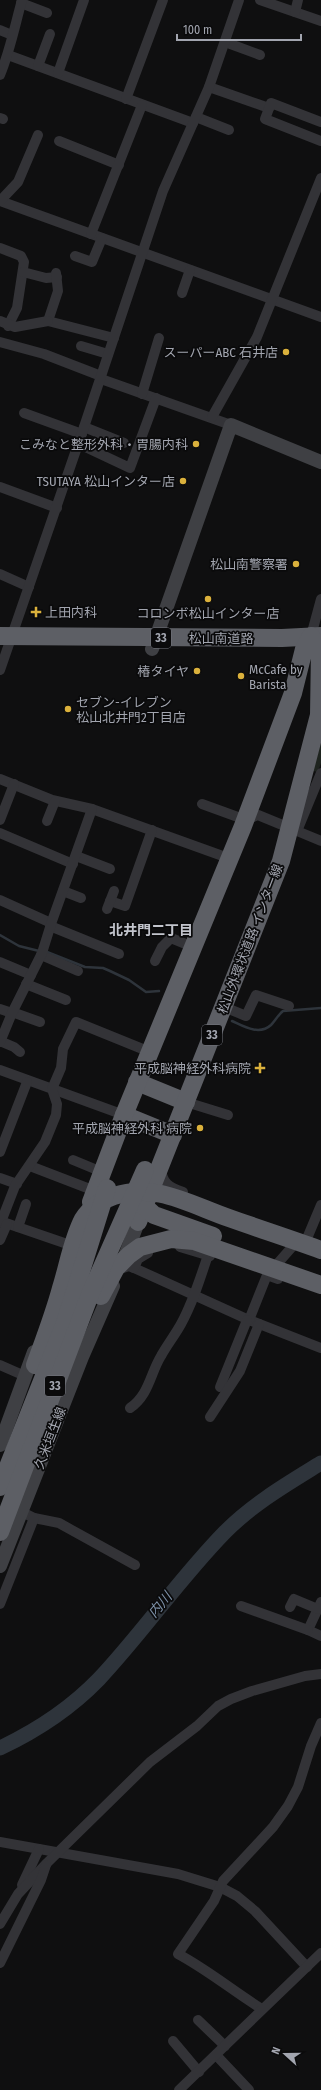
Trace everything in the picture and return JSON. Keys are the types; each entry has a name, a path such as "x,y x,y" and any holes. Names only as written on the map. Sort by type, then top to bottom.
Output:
{"highway":[{"name":"松山南道路","path":"5,642 316,644"},
{"name":"33","path":"316,644 320,668"},
{"name":"33","path":"93,1196 137,1082 231,859 277,738 300,670 316,644"},
{"name":"松山外環状道路 インター線","path":"141,1214 275,879 285,847 316,775 320,668"},
{"name":"33","path":"0,1532 112,1242 176,1102 268,876 285,847"},
{"name":"33","path":"0,1487 65,1323 115,1164 184,987 207,916"},
{"path":"137,1082 186,1102"},
{"path":"124,1115 173,1135"},
{"path":"0,1482 16,1418 55,1309 78,1231 84,1218 93,1207 105,1199 121,1194 143,1191 171,1195 228,1218 321,1250"},
{"path":"93,1196 141,1214 158,1204 279,1253 321,1275"},
{"path":"23,1470 54,1404 90,1319 105,1289 116,1268 135,1250 151,1243 171,1239 194,1241 321,1285"},
{"path":"279,1253 321,1262"}],"main road":[{"path":"154,643 231,426 321,462"},
{"path":"0,1445 72,1246 93,1196"},
{"name":"久米垣生線","path":"0,1566 87,1346 127,1268 141,1214"},
{"path":"41,1330 87,1346"},
{"path":"0,1503 22,1512"}],"street":[{"path":"58,74 84,0"},
{"path":"91,234 118,165 163,0"},
{"path":"0,670 5,642 29,587 57,508 163,191 209,87 239,0"},
{"path":"260,0 321,21"},
{"path":"295,12 298,0"},
{"path":"0,75 8,55 22,1 47,13"},
{"path":"0,30 12,35"},
{"path":"38,66 50,34"},
{"path":"225,42 260,55"},
{"path":"8,55 134,102 229,130"},
{"path":"209,87 269,108"},
{"path":"321,122 271,103 265,119 321,141"},
{"path":"38,135 18,182 0,201 321,318"},
{"path":"59,141 118,165"},
{"path":"212,417 257,337 321,178"},
{"path":"75,256 92,262 102,238"},
{"path":"0,248 23,258 23,272 17,308 4,324 21,327 48,321 114,338"},
{"path":"182,293 190,270"},
{"path":"23,272 46,278 57,275 58,291 48,321"},
{"path":"142,394 159,338"},
{"path":"0,342 44,354 142,394 212,417 231,426"},
{"path":"81,346 108,354"},
{"path":"79,444 130,468 156,398"},
{"path":"24,413 124,443"},
{"path":"0,487 57,508"},
{"path":"0,574 29,587"},
{"path":"316,644 321,599"},
{"path":"0,779 55,801 63,801 92,809 231,859"},
{"path":"0,820 14,784"},
{"path":"47,820 55,801"},
{"path":"202,804 246,820 258,815 321,841"},
{"path":"20,1052 14,1047 0,1042 12,1013 41,955 92,809"},
{"path":"114,891 108,905 125,906 152,830"},
{"path":"0,833 74,860 110,869"},
{"path":"63,891 81,898"},
{"path":"0,900 95,944 116,949"},
{"path":"95,944 99,934"},
{"path":"155,961 162,947 171,938 194,947"},
{"path":"41,955 78,971"},
{"path":"0,962 66,1000"},
{"path":"224,1007 246,1016 256,995 289,1006"},
{"path":"0,1009 40,1022"},
{"path":"0,1240 3,1222 17,1184 45,1142 56,1115 57,1104 52,1089 61,1068 63,1049 76,1022 150,1052"},
{"path":"0,1070 27,1082 52,1089 124,1115"},
{"path":"0,1152 27,1082"},
{"path":"186,1102 228,1115"},
{"path":"73,1160 102,1172"},
{"path":"160,1164 165,1183 171,1187 321,1242"},
{"path":"30,1166 93,1196"},
{"path":"0,1178 17,1184"},
{"path":"18,1227 26,1204"},
{"path":"220,1388 267,1275 305,1236 321,1206"},
{"path":"3,1222 72,1246"},
{"path":"321,1294 208,1255 166,1244 141,1257 127,1268 248,1320 321,1348"},
{"path":"130,1408 138,1403 146,1391 161,1356 181,1324 194,1296 208,1255"},
{"path":"210,1417 240,1371 259,1324"},
{"path":"0,1365 25,1376"},
{"path":"22,1512 34,1518 59,1522 135,1565"},
{"path":"0,1604 34,1518"},
{"path":"290,1607 294,1599 319,1605 308,1630"},
{"path":"241,1606 321,1636"},
{"path":"18,1894 47,1863 150,1762 197,1726 218,1706 230,1699 252,1691 305,1676 321,1674"},
{"path":"262,2009 230,1990 223,1982 205,1969 178,1954 214,1902 220,1887 227,1877 273,1827 288,1806 298,1787 311,1746 321,1723"},
{"path":"0,1842 178,1874 220,1887 237,1896 255,1910 307,1967"},
{"path":"0,1924 18,1894 39,1849"},
{"path":"0,1963 41,1880 47,1863"},
{"path":"179,2090 321,1953"},
{"path":"198,2020 225,2046"},
{"path":"173,2042 199,2072"},
{"path":"216,2055 250,2090"}],"shaded area":[{"path":"321,742 321,763 318,772 313,771"}],"waterway":[{"path":"0,935 19,946 39,951"},
{"path":"47,952 85,967 103,968 129,980 146,992 159,991"},
{"path":"232,1021 251,1029 261,1030 271,1025 283,1011 321,1008"},
{"name":"内川","path":"0,1748 40,1726 77,1700 99,1679 131,1643 208,1550 225,1532 259,1503 283,1486 321,1463"}],"place":[{"name":"スーパーABC 石井店","path":"286,352"},
{"name":"こみなと整形外科・胃腸内科","path":"196,444"},
{"name":"TSUTAYA 松山インター店","path":"183,481"},
{"name":"松山南警察署","path":"296,564"},
{"name":"コロンボ松山インター店","path":"208,599"},
{"name":"上田内科","path":"36,612"},
{"name":"椿タイヤ","path":"197,671"},
{"name":"McCafe by Barista","path":"241,676"},
{"name":"セブン-イレブン 松山北井門2丁目店","path":"68,709"},
{"name":"平成脳神経外科病院","path":"260,1068"},
{"name":"平成脳神経外科 病院","path":"200,1128"}],"district":[{"name":"北井門二丁目","path":"151,930"}]}
